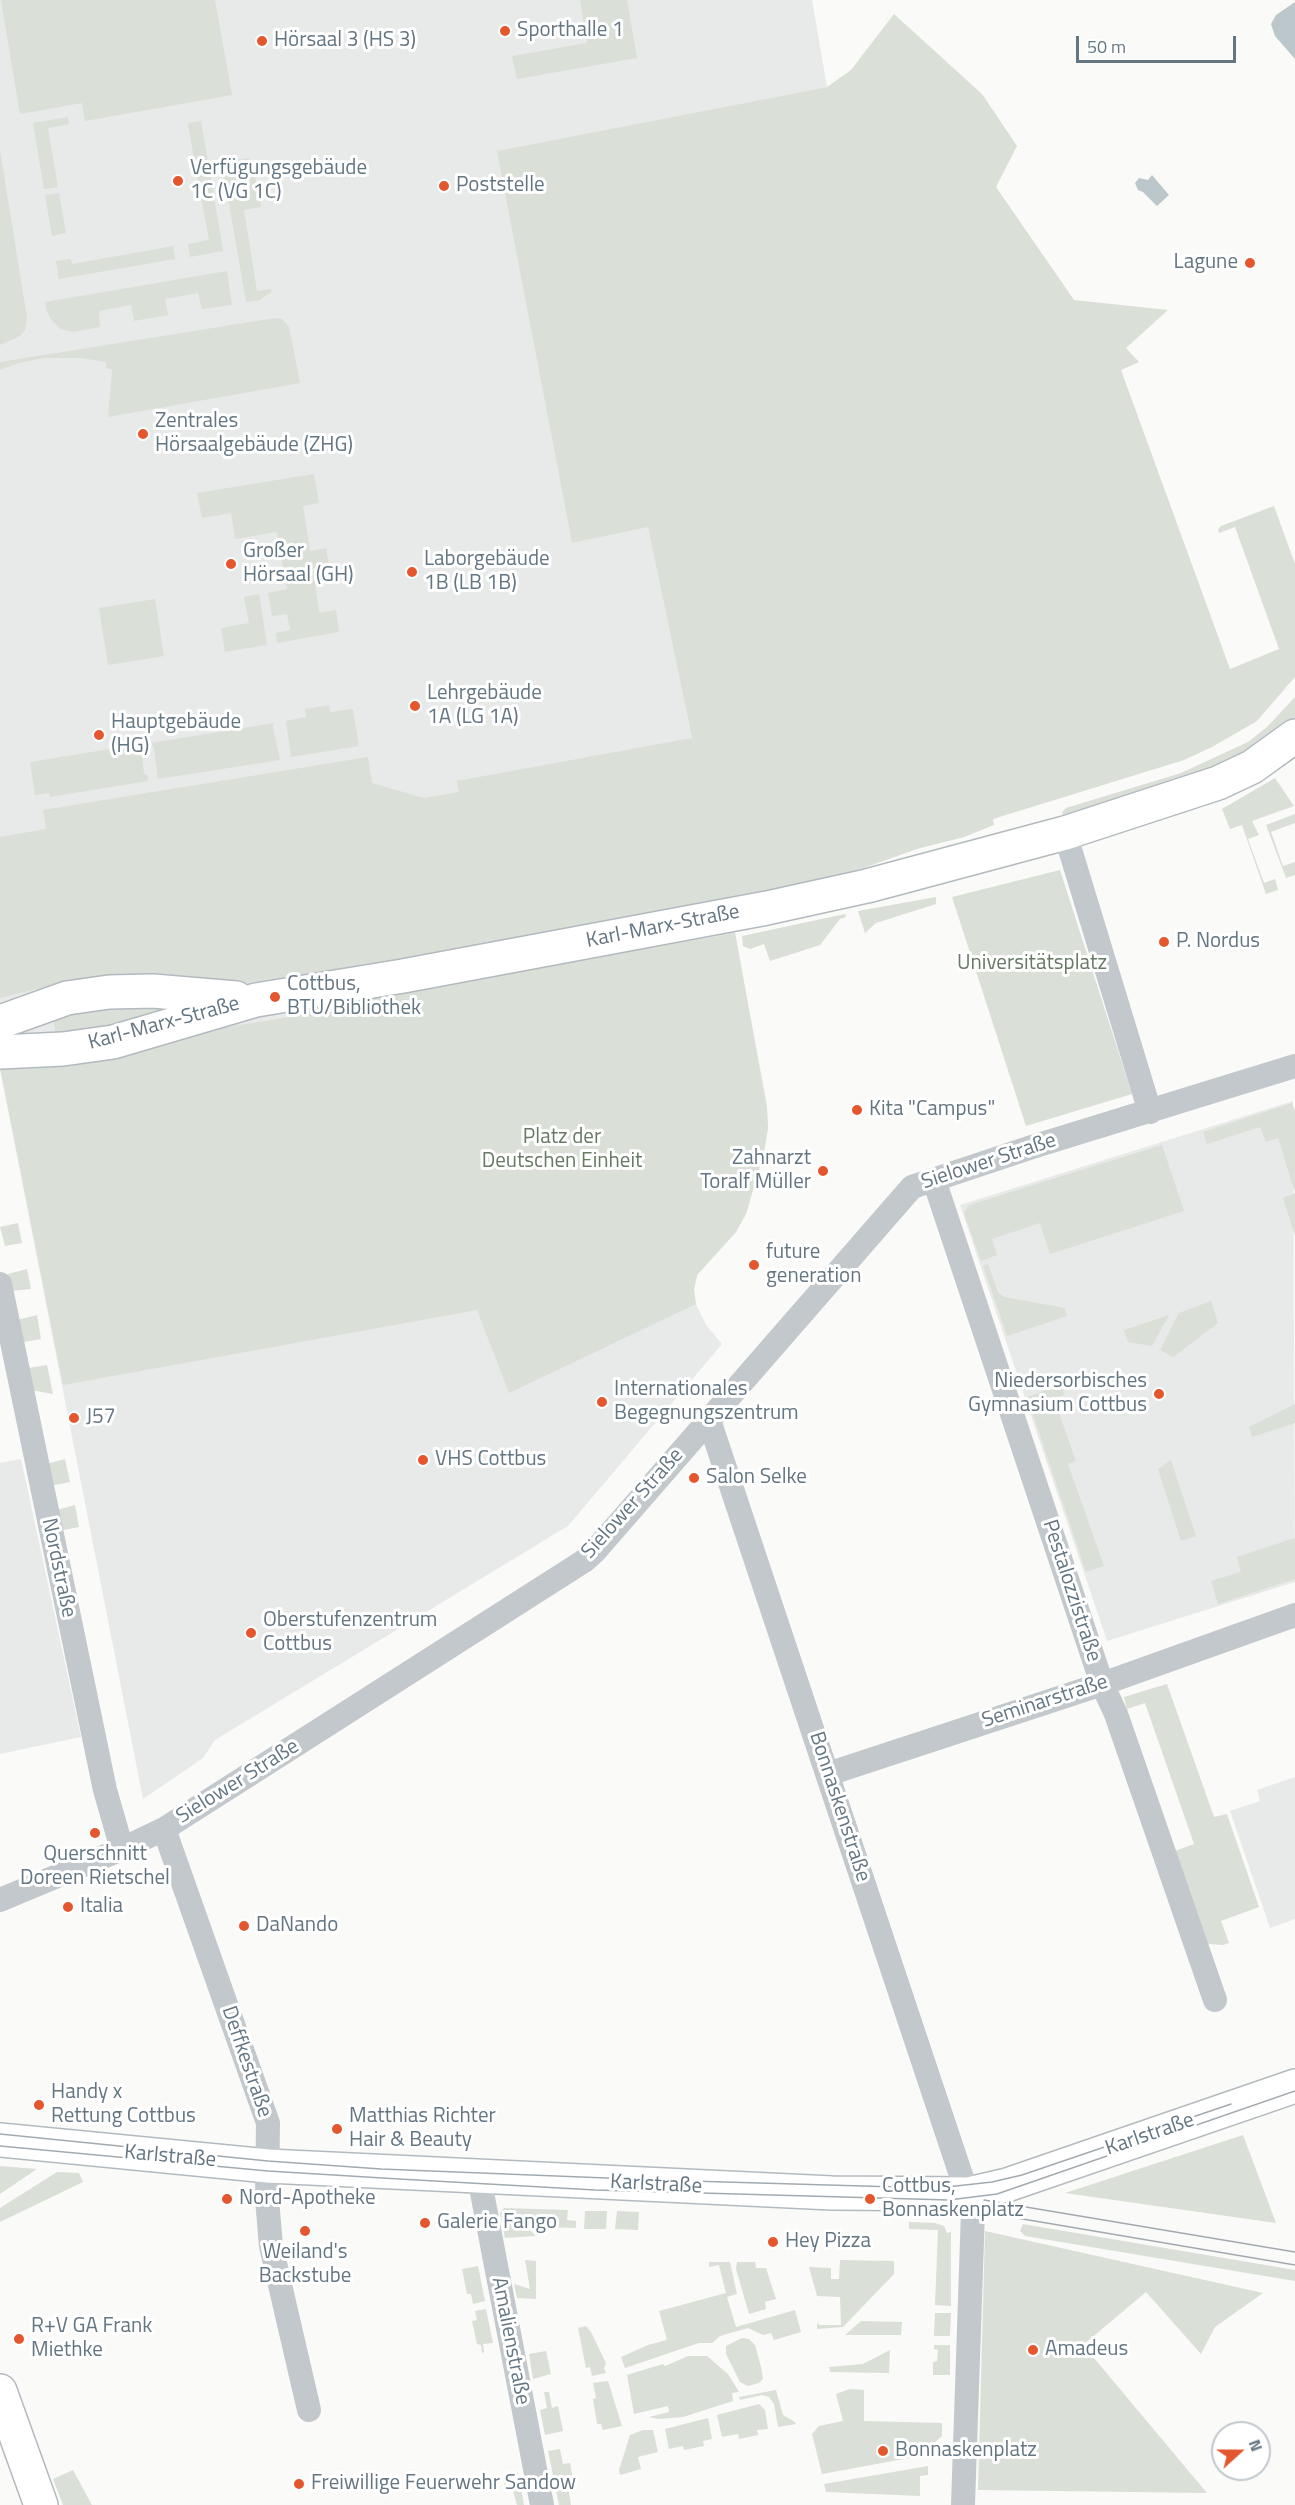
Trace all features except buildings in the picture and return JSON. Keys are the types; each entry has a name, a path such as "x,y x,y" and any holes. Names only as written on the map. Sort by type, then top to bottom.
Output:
{"street":[{"name":"Karl-Marx-Straße","path":"0,1053 114,1042 256,1000 403,976 767,908 877,884 1065,833 1218,783 1291,748"},
{"path":"1065,833 1150,1112"},
{"name":"Karl-Marx-Straße","path":"0,1022 67,998 108,992 153,991 256,1000"},
{"name":"Sielower Straße","path":"0,1900 164,1829 584,1561 912,1187 1150,1112 1293,1073"},
{"name":"Pestalozzistraße","path":"934,1180 1102,1684 1116,1714 1215,2000"},
{"name":"Nordstraße","path":"0,1284 105,1790 122,1849"},
{"name":"Bonnaskenstraße","path":"709,1420 968,2194"},
{"name":"Seminarstraße","path":"828,1774 1102,1684 1295,1615"},
{"name":"Deffkestraße","path":"164,1829 268,2123 267,2199 271,2246 309,2410"},
{"name":"Karlstraße","path":"0,2140 268,2166 832,2193 968,2194 1007,2185 1295,2086"},
{"name":"Amalienstraße","path":"479,2177 542,2505"},
{"path":"963,2505 973,2219 968,2194"},
{"path":"0,2391 41,2505"}],"shaded area":[{"path":"0,0 812,0 827,87 498,151 572,543 648,526 692,738 669,744 706,904 735,933 767,1105 768,1128 764,1152 746,1214 736,1232 697,1275 694,1290 696,1304 706,1325 722,1344 568,1526 215,1740 203,1758 143,1799 0,1069"},
{"path":"1295,2 1295,59 1275,36 1271,24 1276,15"},
{"path":"1152,175 1169,195 1157,206 1138,190 1135,183 1139,178 1148,180"},
{"name":"Niedersorbisches Gymnasium Cottbus","path":"1293,1101 1295,1582 1107,1641 960,1205"},
{"path":"21,1459 81,1737 0,1754 0,1463"},
{"path":"1295,1777 1295,1919 1270,1928 1230,1811 1260,1801 1257,1790"}],"green space":[{"path":"1,0 215,0 232,95 85,121 82,103 20,114"},
{"path":"580,0 627,0 637,58 517,79 512,56 587,43"},
{"path":"894,14 982,94 1017,146 996,187 1074,300 1168,310 1126,348 1139,362 1121,370 1230,669 1279,649 1235,527 1219,533 1218,530 1221,526 1274,506 1295,564 1295,677 1257,721 1184,760 993,819 994,825 964,837 917,849 858,870 763,893 400,959 239,984 128,979 70,981 0,998 0,837 46,829 43,810 368,757 372,783 424,798 459,792 457,781 692,738 648,527 572,543 497,151 827,87 851,70"},
{"path":"68,117 69,124 48,128 58,187 44,189 33,123"},
{"path":"201,121 208,162 195,165 188,123"},
{"path":"0,150 27,318 25,330 20,336 0,345"},
{"path":"248,158 252,162 261,207 244,210 257,291 271,289 271,292 260,300 246,302 222,163"},
{"path":"210,173 223,251 190,257 188,244 209,240 197,175"},
{"path":"59,193 66,233 52,236 45,195"},
{"path":"173,246 175,259 59,279 56,261 71,259 72,264"},
{"path":"227,271 232,305 202,309 198,293 165,299 168,315 134,321 131,305 99,311 100,327 73,332 60,329 50,318 46,309 45,302"},
{"path":"275,318 282,319 289,327 300,383 108,417 112,370 106,368 106,362 81,358 44,358 18,363 0,370 0,362"},
{"path":"314,474 319,503 303,506 310,551 326,548 329,565 313,568 319,613 336,610 339,632 277,643 276,633 290,630 287,614 272,616 268,593 287,589 277,532 235,539 231,513 202,518 197,493"},
{"path":"259,594 267,645 225,652 221,628 249,623 244,597"},
{"path":"155,599 164,656 108,665 99,608"},
{"path":"1295,697 1295,720 1250,751 1210,769 1063,816 1062,812 1066,808 1181,773 1248,742 1267,727"},
{"path":"329,705 330,712 353,709 359,746 291,757 286,721 306,717 305,709"},
{"path":"274,723 280,760 158,779 154,748 151,743"},
{"path":"141,744 144,774 147,774 148,781 50,797 49,793 35,795 30,762"},
{"path":"1275,778 1294,806 1252,821 1259,835 1248,839 1264,883 1275,879 1278,890 1266,894 1242,825 1230,829 1222,809"},
{"path":"1295,814 1295,823 1271,832 1283,866 1295,862 1295,875 1286,878 1266,825"},
{"name":"Universitätsplatz","path":"1060,870 1132,1094 1026,1126 952,897"},
{"path":"936,897 936,904 876,923 865,933 858,911"},
{"path":"845,914 846,917 840,919 820,945 770,961 764,944 750,949 743,946 742,936"},
{"name":"Platz der Deutschen Einheit","path":"735,933 767,1109 768,1128 764,1152 746,1214 736,1232 697,1275 694,1290 696,1304 509,1393 477,1310 63,1385 0,1068 87,1063 191,1033 295,1016 324,1006"},
{"path":"88,1004 171,1008 57,1041 52,1011"},
{"path":"1292,1103 1295,1111 1295,1193 1278,1138 1266,1142 1260,1127 1207,1144 1203,1132"},
{"path":"1162,1145 1184,1211 1050,1254 1040,1223 992,1239 997,1255 981,1261 964,1213 969,1205"},
{"path":"1295,1193 1295,1236 1283,1198"},
{"path":"18,1223 22,1243 5,1246 0,1227"},
{"path":"988,1264 998,1292 1004,1297 1065,1308 1067,1316 1007,1336 983,1266"},
{"path":"27,1269 31,1289 11,1291 8,1274"},
{"path":"1211,1301 1218,1323 1173,1357 1160,1350 1179,1313"},
{"path":"37,1315 41,1339 24,1342 17,1320"},
{"path":"1169,1315 1152,1346 1128,1342 1124,1330"},
{"path":"47,1365 53,1394 31,1390 29,1368"},
{"path":"1061,1385 1064,1395 1054,1399 1076,1461 1068,1464 1104,1566 1086,1572 1027,1397"},
{"path":"1295,1404 1295,1423 1252,1437 1249,1427"},
{"path":"65,1459 70,1482 55,1485 50,1483 46,1464"},
{"path":"1171,1460 1196,1536 1181,1541 1158,1469"},
{"path":"75,1505 79,1527 64,1530 61,1528 57,1510"},
{"path":"1295,1538 1295,1579 1218,1604 1211,1581 1241,1572 1237,1557"},
{"path":"1167,1684 1214,1817 1227,1814 1259,1907 1221,1921 1229,1943 1223,1945 1208,1944 1175,1851 1194,1844 1145,1703 1127,1709 1124,1697"},
{"path":"1243,2135 1276,2223 1065,2193"},
{"path":"0,2166 37,2169 0,2194"},
{"path":"57,2172 79,2173 83,2182 0,2222 0,2208"},
{"path":"504,2208 568,2210 567,2220 576,2221 576,2228 546,2227 539,2221 530,2225 530,2230 536,2236 505,2238 500,2213"},
{"path":"585,2211 607,2211 606,2229 584,2229"},
{"path":"617,2211 639,2212 638,2230 615,2229"},
{"path":"909,2222 935,2223 944,2226 947,2233 951,2232 951,2306 935,2305 938,2230 909,2229"},
{"path":"1023,2224 1295,2270 1295,2281 1025,2236 1020,2231"},
{"path":"985,2231 1263,2293 1215,2327 1201,2354 1146,2292 1083,2345 1207,2493 978,2490"},
{"path":"525,2260 536,2261 536,2299 517,2298 514,2284 530,2289"},
{"path":"840,2260 894,2261 894,2274 843,2327 817,2329 817,2323 841,2325 840,2297 817,2296 809,2267 831,2268 831,2279 839,2279"},
{"path":"709,2262 730,2262 737,2294 727,2297 736,2327 795,2310 801,2332 774,2340 771,2333 763,2335 748,2328 720,2336 712,2343 699,2343 625,2368 621,2357 648,2345 667,2340 659,2311 726,2293 719,2265 709,2267"},
{"path":"737,2262 755,2262 756,2268 766,2268 776,2299 765,2302 766,2309 749,2314 736,2269"},
{"path":"478,2266 485,2301 473,2304 471,2294 467,2294 462,2269"},
{"path":"486,2309 493,2343 483,2344 484,2352 482,2353 481,2345 477,2344 472,2321 477,2320 475,2311"},
{"path":"935,2313 951,2313 950,2336 934,2336"},
{"path":"861,2321 902,2322 901,2335 845,2335"},
{"path":"586,2326 606,2363 604,2368 606,2373 592,2376 590,2367 586,2368 578,2328"},
{"path":"742,2338 749,2339 755,2345 763,2379 759,2383 748,2386 740,2382 726,2354 726,2346"},
{"path":"934,2345 950,2345 950,2375 933,2375 933,2362 937,2361 938,2350 934,2349"},
{"path":"890,2350 889,2373 830,2372 829,2367 863,2364"},
{"path":"546,2351 551,2374 533,2379 529,2354"},
{"path":"688,2356 707,2356 728,2374 739,2392 732,2393 733,2401 683,2417 658,2419 649,2417 669,2412 668,2406 634,2414 627,2375 663,2364 665,2366"},
{"path":"608,2381 622,2426 603,2430 601,2424 597,2424 593,2383"},
{"path":"850,2389 864,2390 864,2421 942,2423 942,2436 920,2456 822,2474 812,2434 819,2426 843,2421 836,2394"},
{"path":"776,2390 783,2415 796,2424 778,2427 774,2404 769,2397 762,2395 740,2400 739,2397"},
{"path":"544,2392 549,2392 552,2408 558,2406 563,2431 545,2435 540,2410 547,2408"},
{"path":"759,2404 765,2410 768,2429 757,2430 758,2435 739,2439 738,2434 722,2437 717,2415"},
{"path":"708,2418 712,2439 703,2441 704,2446 684,2450 683,2446 669,2449 665,2429"},
{"path":"643,2430 653,2430 658,2452 638,2457 641,2469 620,2475 619,2470 630,2435"},
{"path":"560,2449 563,2464 570,2463 574,2485 568,2486 571,2505 559,2505 548,2451"},
{"path":"928,2466 928,2475 920,2476 920,2496 826,2492 824,2484"},
{"path":"73,2470 92,2505 63,2505 53,2479"},
{"path":"518,2472 524,2505 517,2505 512,2487 505,2488 503,2475"}],"tram line":[{"path":"0,2146 268,2171 399,2179 595,2190 949,2200 997,2194 1295,2091"},
{"path":"938,2188 992,2182 1022,2175 1231,2104"},
{"path":"0,2134 268,2161 381,2169 897,2187 949,2193"},
{"path":"984,2200 1295,2252"},
{"path":"940,2205 1295,2265"}],"place":[{"name":"Sporthalle 1","path":"505,31"},
{"name":"Hörsaal 3 (HS 3)","path":"262,41"},
{"name":"Verfügungsgebäude 1C (VG 1C)","path":"178,181"},
{"name":"Poststelle","path":"444,186"},
{"name":"Lagune","path":"1250,263"},
{"name":"Zentrales Hörsaalgebäude (ZHG)","path":"143,434"},
{"name":"Großer Hörsaal (GH)","path":"231,564"},
{"name":"Laborgebäude 1B (LB 1B)","path":"412,572"},
{"name":"Lehrgebäude 1A (LG 1A)","path":"415,706"},
{"name":"Hauptgebäude (HG)","path":"99,735"},
{"name":"P. Nordus","path":"1164,942"},
{"name":"Cottbus, BTU/Bibliothek","path":"275,997"},
{"name":"Kita \"Campus\"","path":"857,1110"},
{"name":"Zahnarzt Toralf Müller","path":"823,1171"},
{"name":"future generation","path":"754,1265"},
{"name":"Niedersorbisches Gymnasium Cottbus","path":"1159,1394"},
{"name":"Internationales Begegnungszentrum","path":"602,1402"},
{"name":"J57","path":"74,1418"},
{"name":"VHS Cottbus","path":"423,1460"},
{"name":"Salon Selke","path":"694,1478"},
{"name":"Oberstufenzentrum Cottbus","path":"251,1633"},
{"name":"Querschnitt Doreen Rietschel","path":"95,1833"},
{"name":"Italia","path":"68,1907"},
{"name":"DaNando","path":"244,1926"},
{"name":"Handy x Rettung Cottbus","path":"39,2105"},
{"name":"Matthias Richter Hair & Beauty","path":"337,2129"},
{"name":"Nord-Apotheke","path":"227,2199"},
{"name":"Cottbus, Bonnaskenplatz","path":"870,2199"},
{"name":"Galerie Fango","path":"425,2223"},
{"name":"Weiland's Backstube","path":"305,2231"},
{"name":"Hey Pizza","path":"773,2242"},
{"name":"R+V GA Frank Miethke","path":"19,2339"},
{"name":"Amadeus","path":"1033,2350"},
{"name":"Bonnaskenplatz","path":"883,2451"},
{"name":"Freiwillige Feuerwehr Sandow","path":"299,2484"}]}
